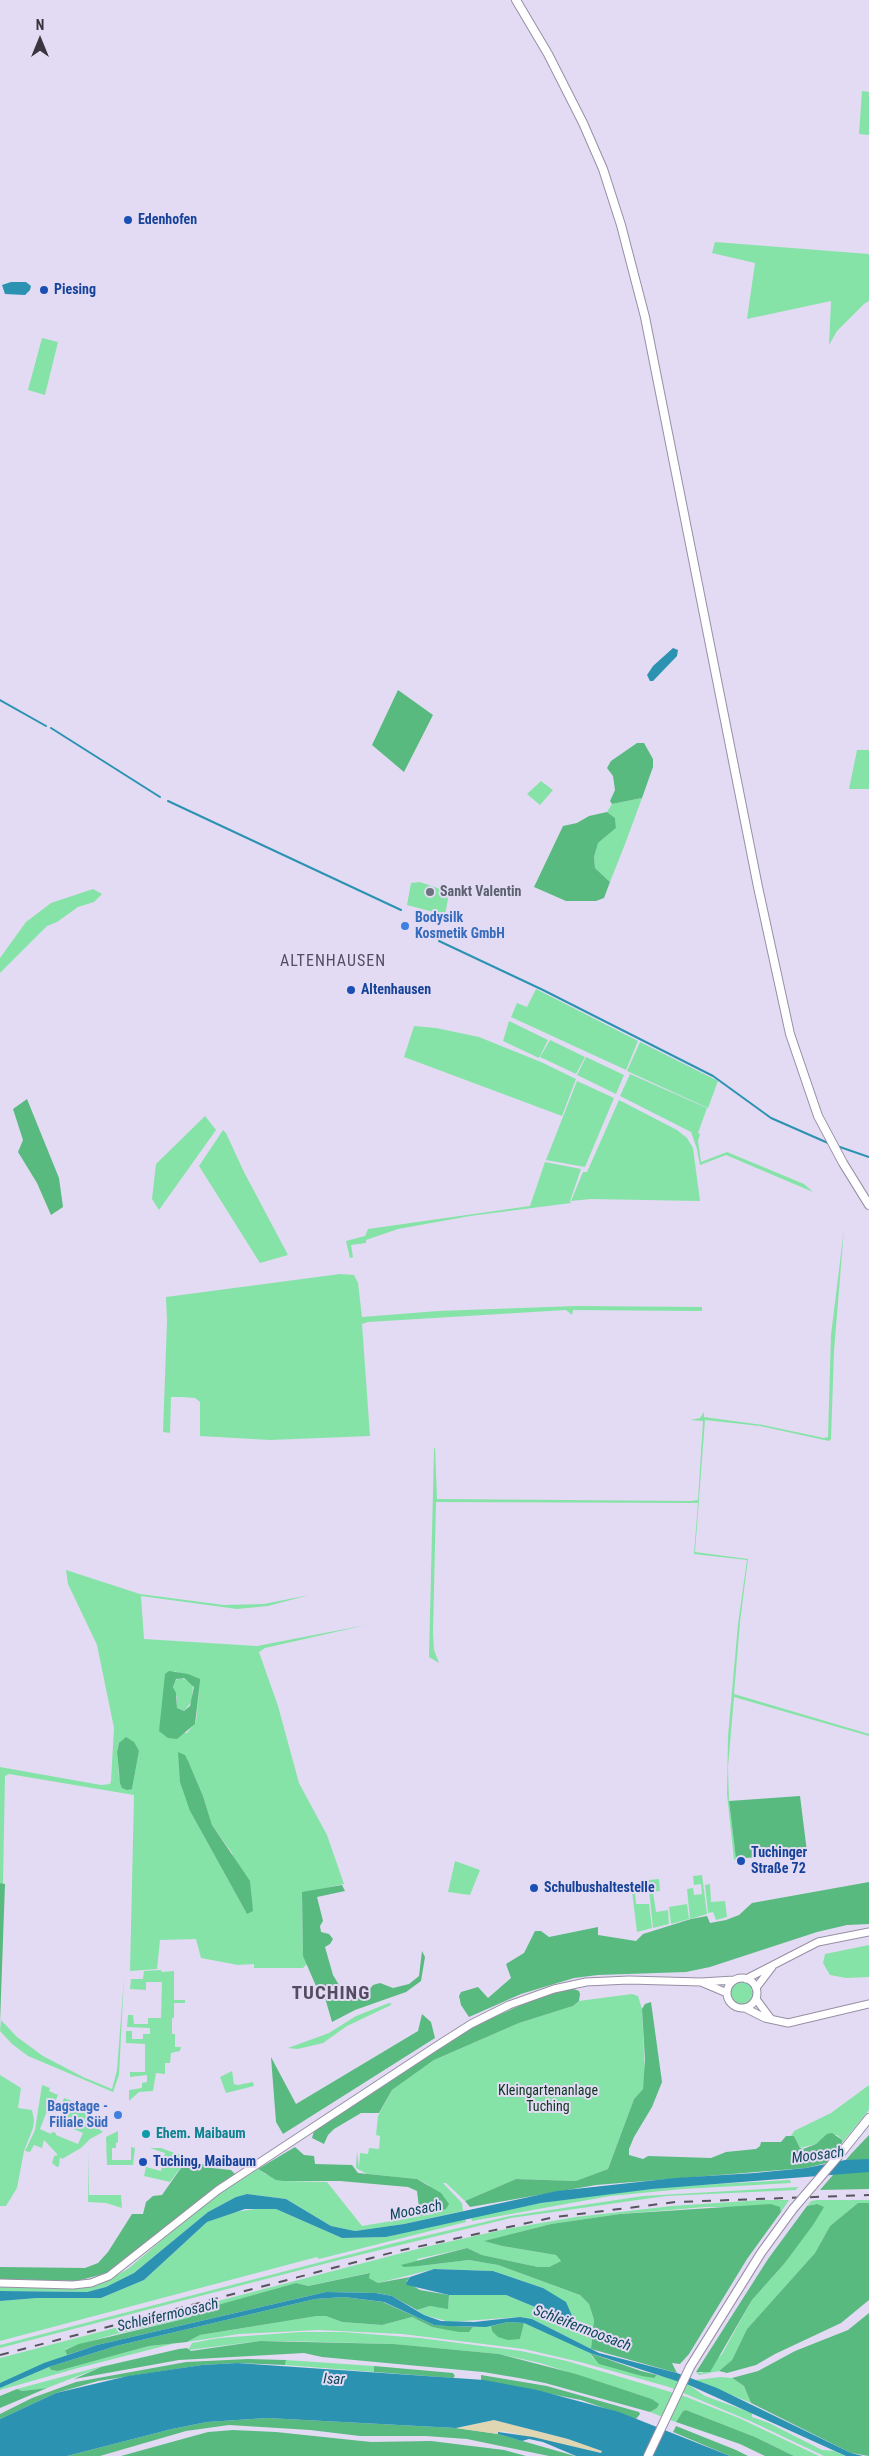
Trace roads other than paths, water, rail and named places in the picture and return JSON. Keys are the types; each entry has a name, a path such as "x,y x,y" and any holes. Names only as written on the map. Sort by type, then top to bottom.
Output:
{"main road":[{"path":"516,0 563,80 603,169 617,210 645,317 758,886 790,1034 818,1116 843,1163 869,1205"},
{"path":"0,2283 72,2285 91,2283 109,2276 218,2190 435,2046 493,2013 542,1993 586,1982 629,1980 701,1982 746,1978 818,1942 869,1932"},
{"path":"756,1988 778,1962"},
{"path":"746,1978 756,1988 756,1999 772,2020"},
{"path":"727,1993 734,1980"},
{"path":"701,1982 727,1993 731,2004 737,2008 745,2008 772,2020 788,2023 799,2022 869,2004"},
{"path":"745,2008 756,1999"},
{"path":"648,2456 690,2367 761,2253 793,2209 869,2118"},
{"path":"841,2153 869,2125"}],"water":[{"path":"11,282 26,282 31,286 30,290 25,295 5,294 2,285"},
{"path":"673,648 678,650 677,656 653,681 650,681 647,675 653,666"},
{"path":"869,2159 869,2172 652,2189 541,2203 386,2237 342,2238 276,2209 245,2209 207,2222 144,2280 101,2298 37,2298 0,2301 0,2291 87,2292 106,2287 134,2273 208,2212 236,2197 247,2194 286,2199 331,2226 355,2231 404,2224 557,2191 675,2178 806,2168 845,2160"},
{"path":"434,2269 493,2271 543,2288 566,2302 573,2318 565,2326 535,2307 506,2295 449,2295 407,2285 406,2283 410,2277"},
{"path":"326,2292 376,2293 392,2296 424,2315 441,2321 474,2322 520,2317 532,2319 599,2353 677,2373 717,2388 851,2453 863,2456 846,2456 689,2385 590,2353 524,2323 508,2322 486,2327 434,2325 384,2302 344,2297 315,2299 116,2346 49,2367 0,2388 0,2383 44,2363 97,2345"},
{"name":"Isar","path":"237,2363 484,2380 537,2390 619,2412 730,2456 576,2456 543,2442 529,2439 522,2441 498,2434 498,2432 533,2437 601,2453 602,2451 568,2439 494,2420 456,2428 267,2418 207,2422 67,2456 0,2456 0,2419 56,2393 128,2376 202,2365"}],"waterway":[{"path":"0,700 46,726"},
{"path":"51,728 160,797"},
{"path":"168,801 401,910"},
{"path":"439,941 543,990 713,1076 771,1118 828,1143"},
{"path":"837,1146 869,1157"}],"railway":[{"path":"0,2355 398,2251 555,2217 676,2202 869,2195"}],"place":[{"name":"Edenhofen","path":"128,220"},
{"name":"Piesing","path":"44,290"},
{"name":"Sankt Valentin","path":"430,892"},
{"name":"Bodysilk Kosmetik GmbH","path":"405,926"},
{"name":"Altenhausen","path":"351,990"},
{"name":"Tuchinger Straße 72","path":"741,1861"},
{"name":"Schulbushaltestelle","path":"534,1888"},
{"name":"Bagstage - Filiale Süd","path":"118,2115"},
{"name":"Ehem. Maibaum","path":"146,2134"},
{"name":"Tuching, Maibaum","path":"143,2162"}],"district":[{"name":"ALTENHAUSEN","path":"333,962"},
{"name":"TUCHING","path":"331,1994"}],"park label":[{"name":"Kleingartenanlage Tuching","path":"548,2100"}],"water label":[{"name":"Moosach","path":"818,2156"},
{"name":"Moosach","path":"416,2211"},
{"name":"Schleifermoosach","path":"168,2316"},
{"name":"Schleifermoosach","path":"582,2329"}]}
